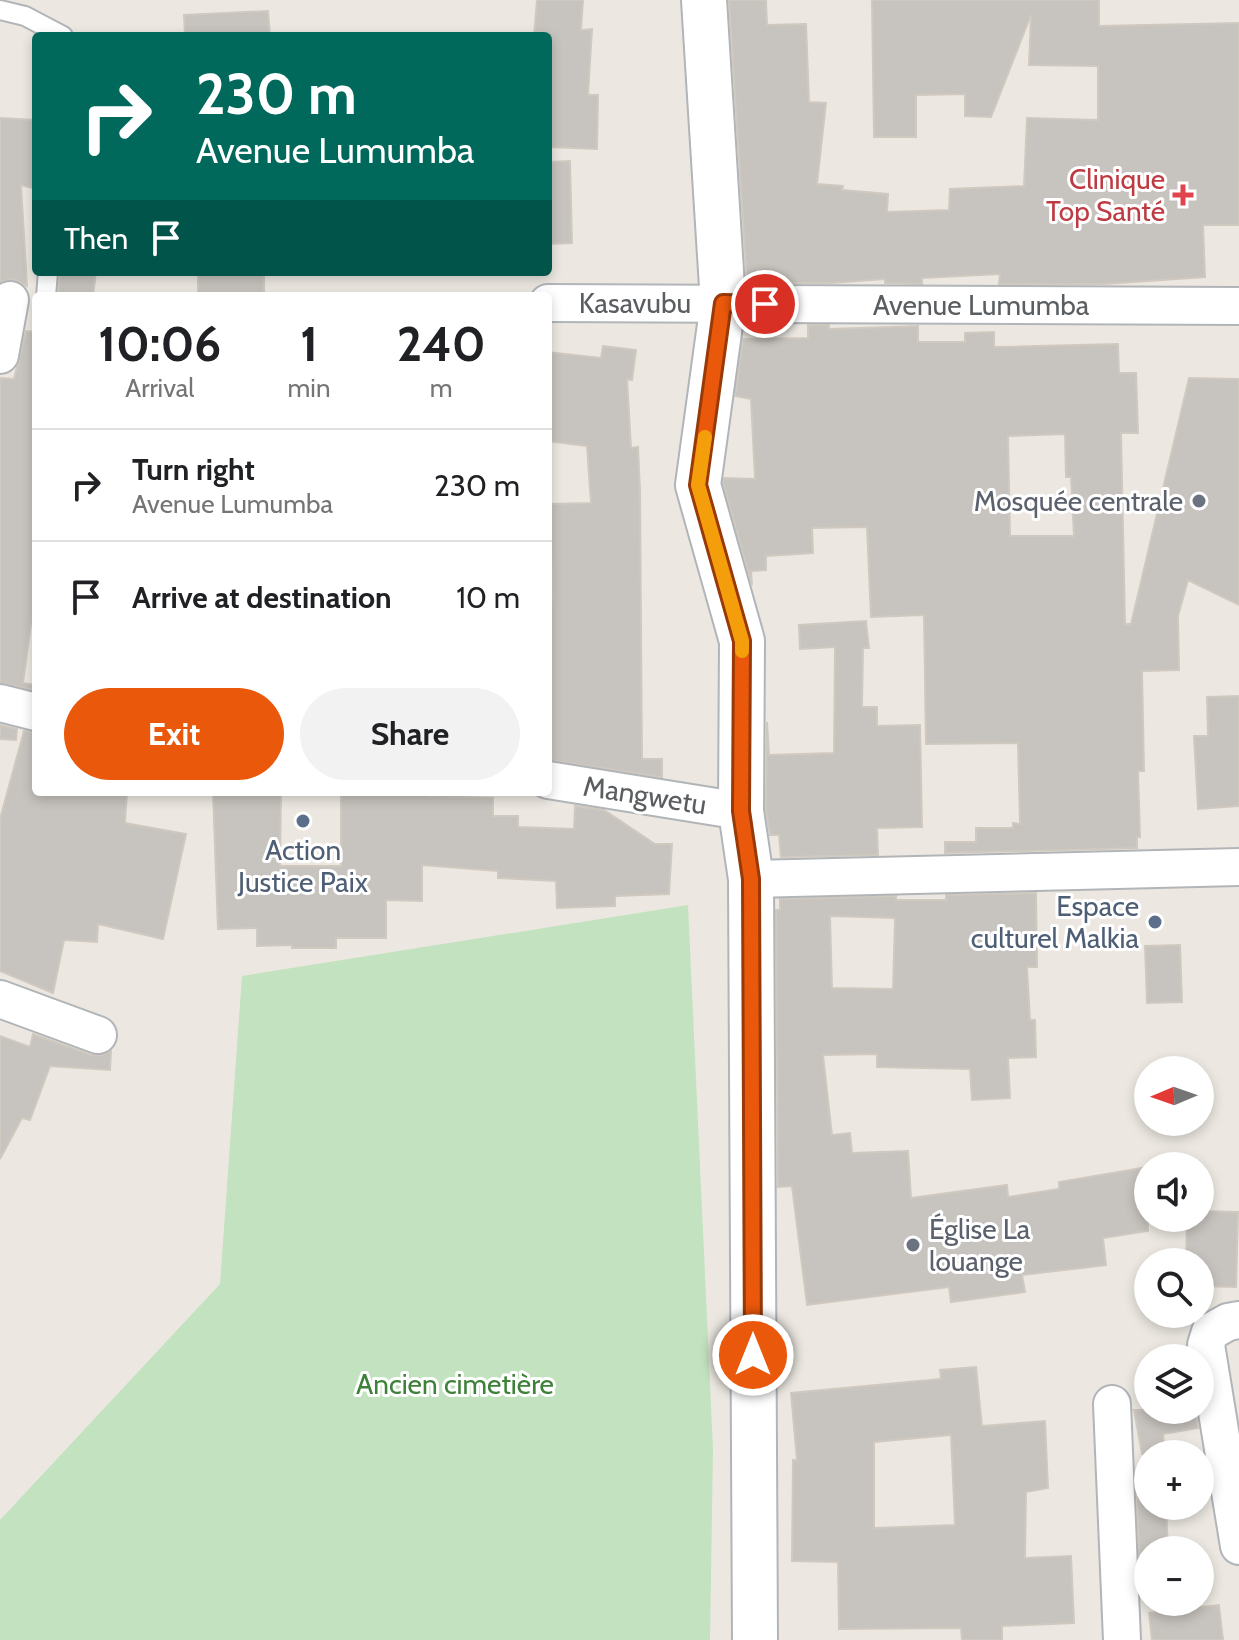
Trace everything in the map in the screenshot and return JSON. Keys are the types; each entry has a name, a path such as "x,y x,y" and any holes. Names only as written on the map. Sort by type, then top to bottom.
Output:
{"street":[{"path":"704,0 723,303 698,485 742,641 741,811 751,879 755,1640"},
{"path":"0,355 15,300"},
{"name":"Kasavubu","path":"552,303 723,303"},
{"name":"Avenue Lumumba","path":"723,303 1239,306"},
{"path":"0,703 32,711"},
{"name":"Mangwetu","path":"552,781 741,811"},
{"path":"751,879 1239,867"},
{"path":"0,999 98,1035"},
{"path":"1239,1320 1210,1332 1206,1345 1239,1546"},
{"path":"1112,1404 1122,1640"}],"lane":[{"path":"0,10 25,16 55,32"}],"green space":[{"name":"Ancien cimetière","path":"688,905 713,1449 710,1640 0,1640 0,1520 220,1284 242,976"}],"building":[{"path":"537,0 583,0 581,30 592,29 588,95 598,95 597,149 552,147 552,32 534,32"},
{"path":"729,0 766,0 767,25 806,24 809,102 826,103 817,184 843,186 842,190 888,194 887,212 949,210 950,189 1024,186 1027,118 1098,120 1098,66 1029,65 1031,15 991,117 965,116 965,94 916,95 916,137 874,137 872,0 1099,0 1099,26 1239,23 1239,225 1203,225 1205,277 1105,284 999,284 1000,274 922,278 922,284 885,283 885,279 832,283 747,283"},
{"path":"268,11 270,32 185,32 184,15"},
{"path":"0,118 32,120 32,188 21,185 27,286 13,279 0,282"},
{"path":"570,161 572,243 552,244 552,162"},
{"path":"60,276 96,276 94,292 58,292"},
{"path":"198,276 264,276 264,292 198,292"},
{"path":"808,325 829,325 829,329 918,326 918,342 965,342 965,333 994,332 994,347 1118,344 1119,373 1136,373 1138,433 1121,433 1125,624 1131,624 1189,378 1239,379 1239,605 1188,580 1178,616 1179,670 1142,671 1144,771 1138,771 1140,837 1137,837 1137,848 945,853 945,842 976,842 976,828 1013,828 1013,823 1020,824 1018,743 926,744 924,615 871,617 867,527 812,528 813,553 766,556 766,570 751,571 752,585 723,483 724,478 755,479 751,399 735,396 743,339 808,338","holes":["1065,434 1066,477 1071,477 1074,536 1010,536 1008,436"]},
{"path":"26,331 32,332 32,624 23,683 32,684 32,690 0,683 0,378 14,379"},
{"path":"603,346 636,350 632,380 627,379 631,448 638,447 640,491 642,759 662,759 662,777 552,761 552,504 591,503 587,446 552,442 552,352 601,358"},
{"path":"866,621 869,648 863,648 862,707 877,707 877,726 920,725 922,827 877,828 878,855 781,857 779,835 770,835 766,809 767,722 769,755 834,753 835,647 800,649 799,625"},
{"path":"1239,696 1239,806 1198,809 1194,736 1208,736 1207,697"},
{"path":"0,725 17,729 16,740 0,739"},
{"path":"24,731 32,732 32,796 127,796 125,823 186,834 163,939 98,924 97,942 64,940 53,993 0,971 0,819"},
{"path":"213,796 281,796 280,866 341,866 341,796 493,798 493,816 518,816 518,827 574,829 575,806 604,810 655,844 672,844 669,894 615,896 615,906 557,908 556,881 498,878 498,871 422,865 422,901 386,900 386,938 336,938 336,948 292,948 292,945 257,946 257,928 218,929"},
{"path":"1036,893 1037,967 1027,967 1030,1020 1035,1020 1036,1057 1008,1058 1010,1098 972,1100 970,1069 877,1067 877,1054 823,1055 832,1135 850,1133 852,1153 908,1151 911,1198 1007,1185 1008,1197 1059,1189 1059,1182 1134,1169 1134,1232 1142,1232 1103,1238 1106,1265 1022,1275 1025,1292 951,1302 949,1287 807,1305 792,1186 778,1187 776,910 780,910 780,899 896,896 896,900 946,900 946,895","holes":["830,916 895,918 893,989 832,988"]},
{"path":"1180,945 1182,1002 1147,1003 1145,946"},
{"path":"33,1034 91,1055 111,1051 110,1070 50,1066 30,1120 22,1118 0,1159 0,1036 30,1047"},
{"path":"1214,1211 1238,1212 1236,1287 1214,1286 1214,1248 1186,1248 1187,1232 1214,1232"},
{"path":"976,1367 982,1426 1045,1421 1048,1488 1026,1492 1025,1558 1071,1556 1074,1623 1002,1626 1002,1640 962,1640 961,1628 839,1629 838,1562 792,1561 793,1460 797,1460 791,1393 941,1379 940,1370","holes":["951,1435 955,1525 874,1528 874,1442"]},
{"path":"1137,1424 1197,1424 1198,1428 1163,1434 1164,1440 1139,1440"},
{"path":"1138,1520 1167,1520 1167,1536 1138,1536"},
{"path":"1219,1605 1223,1640 1152,1640 1149,1616 1214,1616 1214,1606"}],"slow traffic":[{"path":"705,437 698,485 742,641 742,651"}],"place":[{"name":"Clinique Top Santé","path":"1183,195"},
{"name":"Mosquée centrale","path":"1199,501"},
{"name":"Action Justice Paix","path":"303,821"},
{"name":"Espace culturel Malkia","path":"1155,922"},
{"name":"Église La louange","path":"913,1245"}],"route":[{"path":"753,1355 751,879 741,811 742,641 698,485 723,303 765,304"}]}
